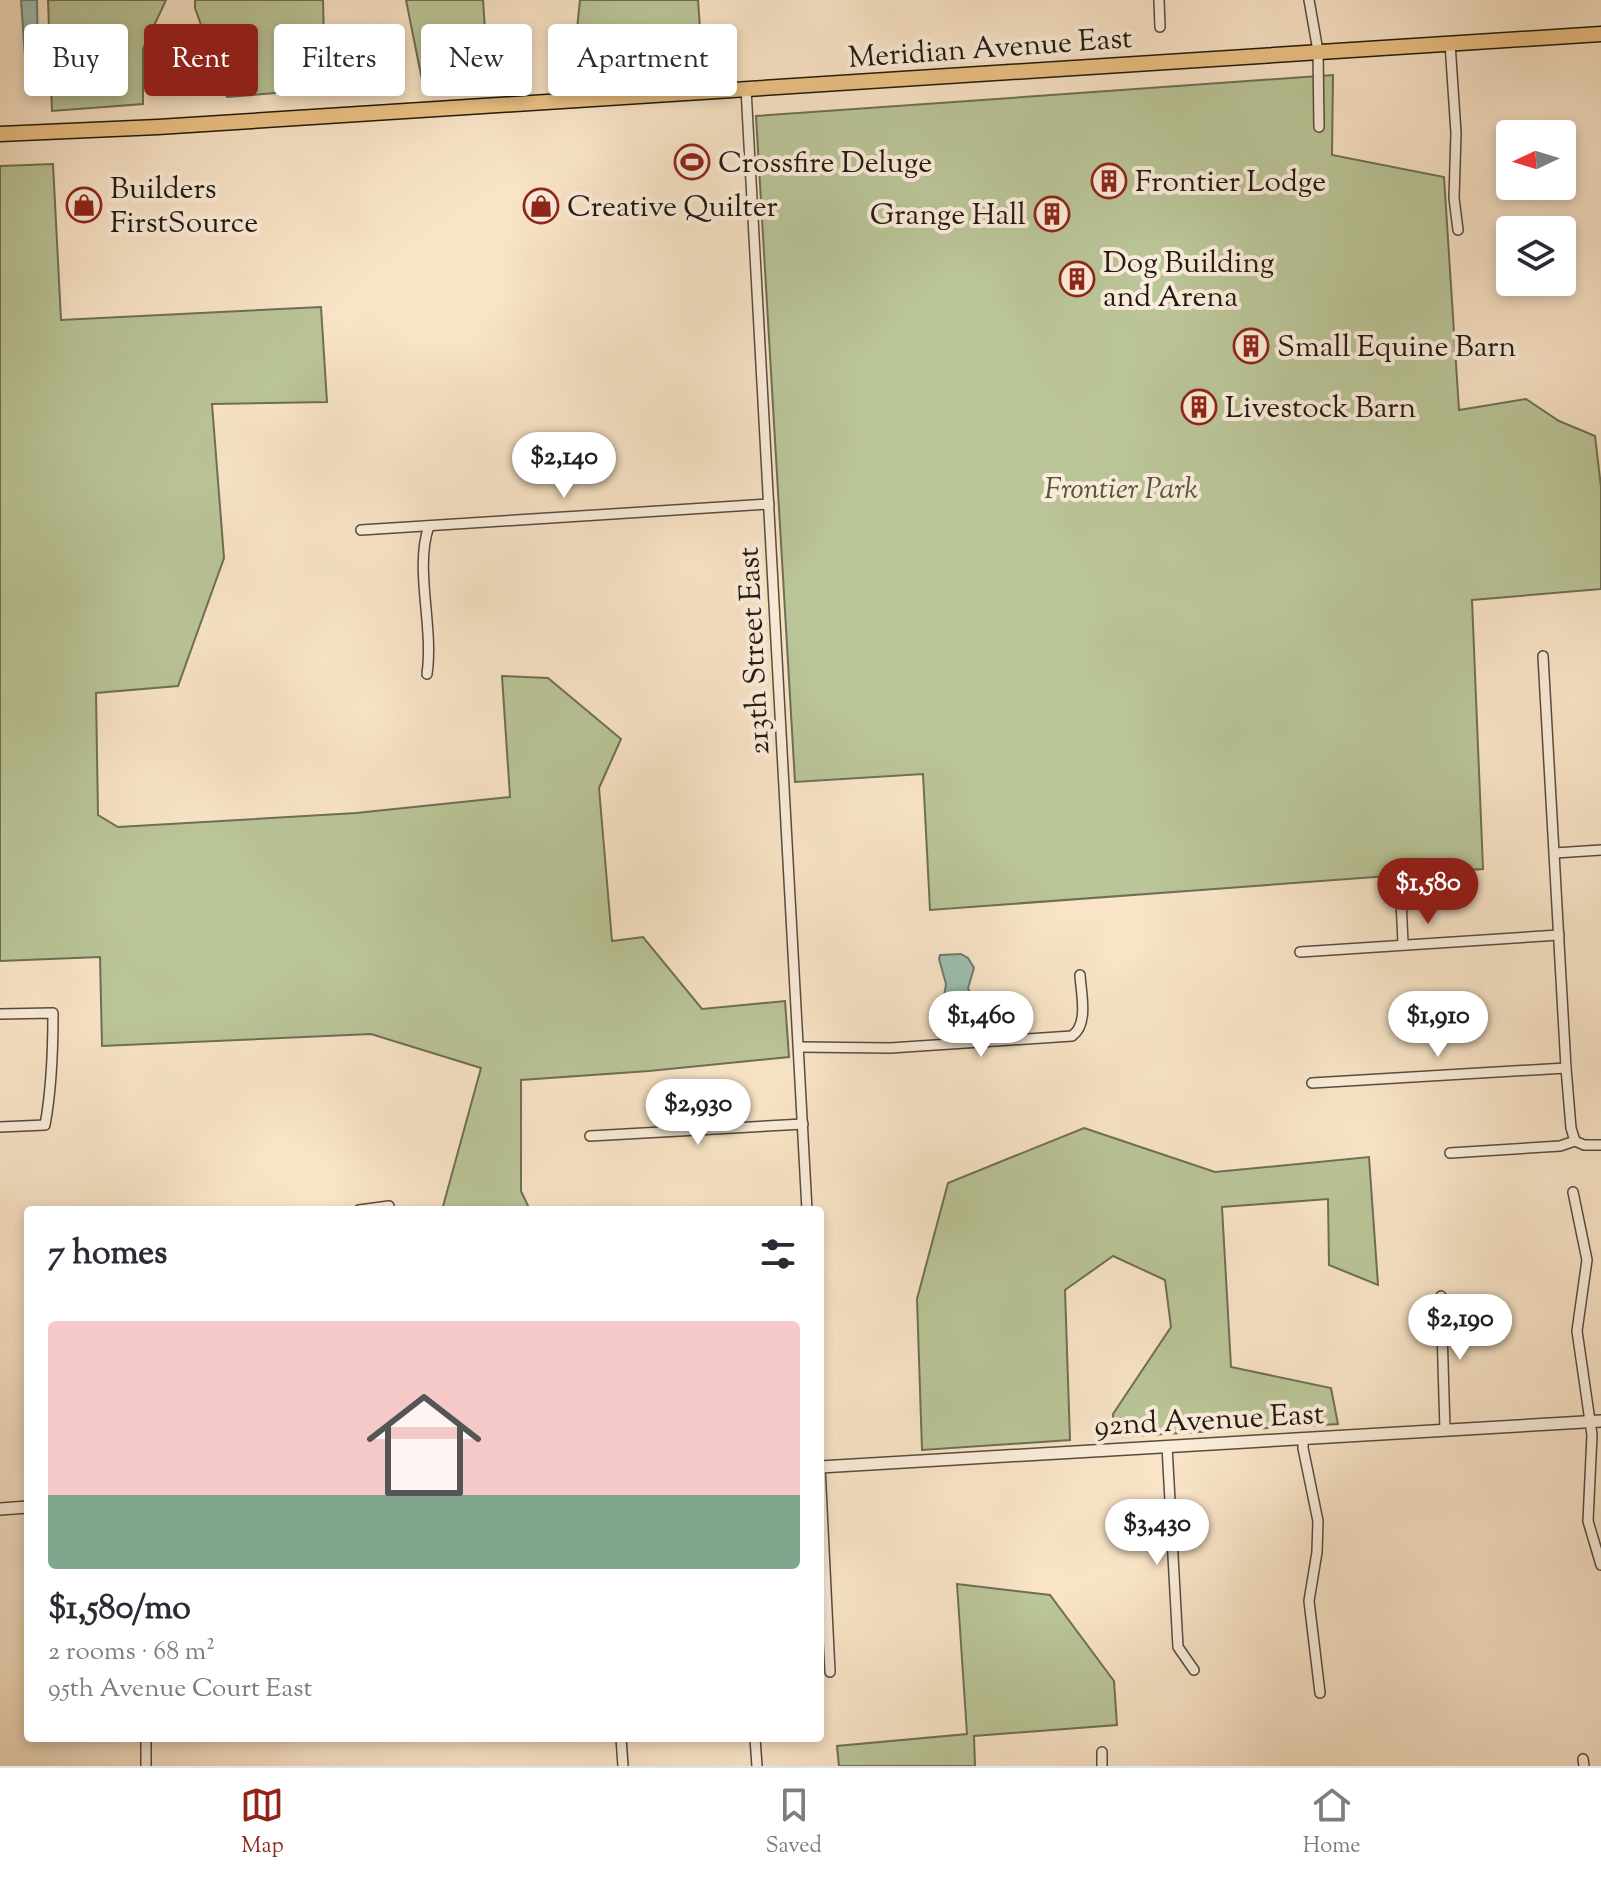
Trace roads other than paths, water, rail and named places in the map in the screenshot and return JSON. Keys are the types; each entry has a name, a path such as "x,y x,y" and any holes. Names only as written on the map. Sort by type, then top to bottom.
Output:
{"main road":[{"name":"Meridian Avenue East","path":"0,134 146,128 1601,34"}],"street":[{"path":"1159,0 1160,27"},
{"path":"1309,0 1318,51 1319,127"},
{"path":"1450,43 1456,133 1454,204 1458,230"},
{"name":"213th Street East","path":"746,89 807,1206"},
{"path":"361,530 769,504"},
{"path":"427,674 431,651 423,557 424,539 429,526"},
{"path":"1543,656 1566,1068 1575,1141"},
{"path":"1555,853 1601,850"},
{"path":"1400,879 1403,943"},
{"path":"1300,952 1559,935"},
{"path":"799,1047 890,1048 1072,1036 1082,1022 1080,975"},
{"path":"0,1014 53,1013 52,1084 45,1125 0,1127"},
{"path":"1312,1083 1566,1068"},
{"path":"590,1136 803,1124"},
{"path":"1450,1153 1560,1146 1575,1141 1584,1145 1601,1145"},
{"path":"1573,1192 1587,1260 1577,1331 1595,1421 1588,1521 1601,1565"},
{"path":"1441,1296 1445,1430"},
{"name":"92nd Avenue East","path":"824,1467 1595,1421"},
{"path":"1303,1438 1318,1521 1317,1552 1309,1601 1320,1693"},
{"path":"1167,1446 1178,1647 1194,1670"},
{"path":"0,1509 24,1507"},
{"path":"824,1549 830,1672"},
{"path":"146,1742 146,1766"},
{"path":"621,1742 623,1766"},
{"path":"755,1742 757,1766"},
{"path":"1102,1752 1102,1766"}],"place":[{"name":"Crossfire Deluge","path":"692,162"},
{"name":"Frontier Lodge","path":"1109,181"},
{"name":"Builders FirstSource","path":"84,205"},
{"name":"Creative Quilter","path":"541,206"},
{"name":"Grange Hall","path":"1052,214"},
{"name":"Dog Building and Arena","path":"1077,279"},
{"name":"Small Equine Barn","path":"1251,346"},
{"name":"Livestock Barn","path":"1199,407"}],"park label":[{"name":"Frontier Park","path":"1121,488"}]}
